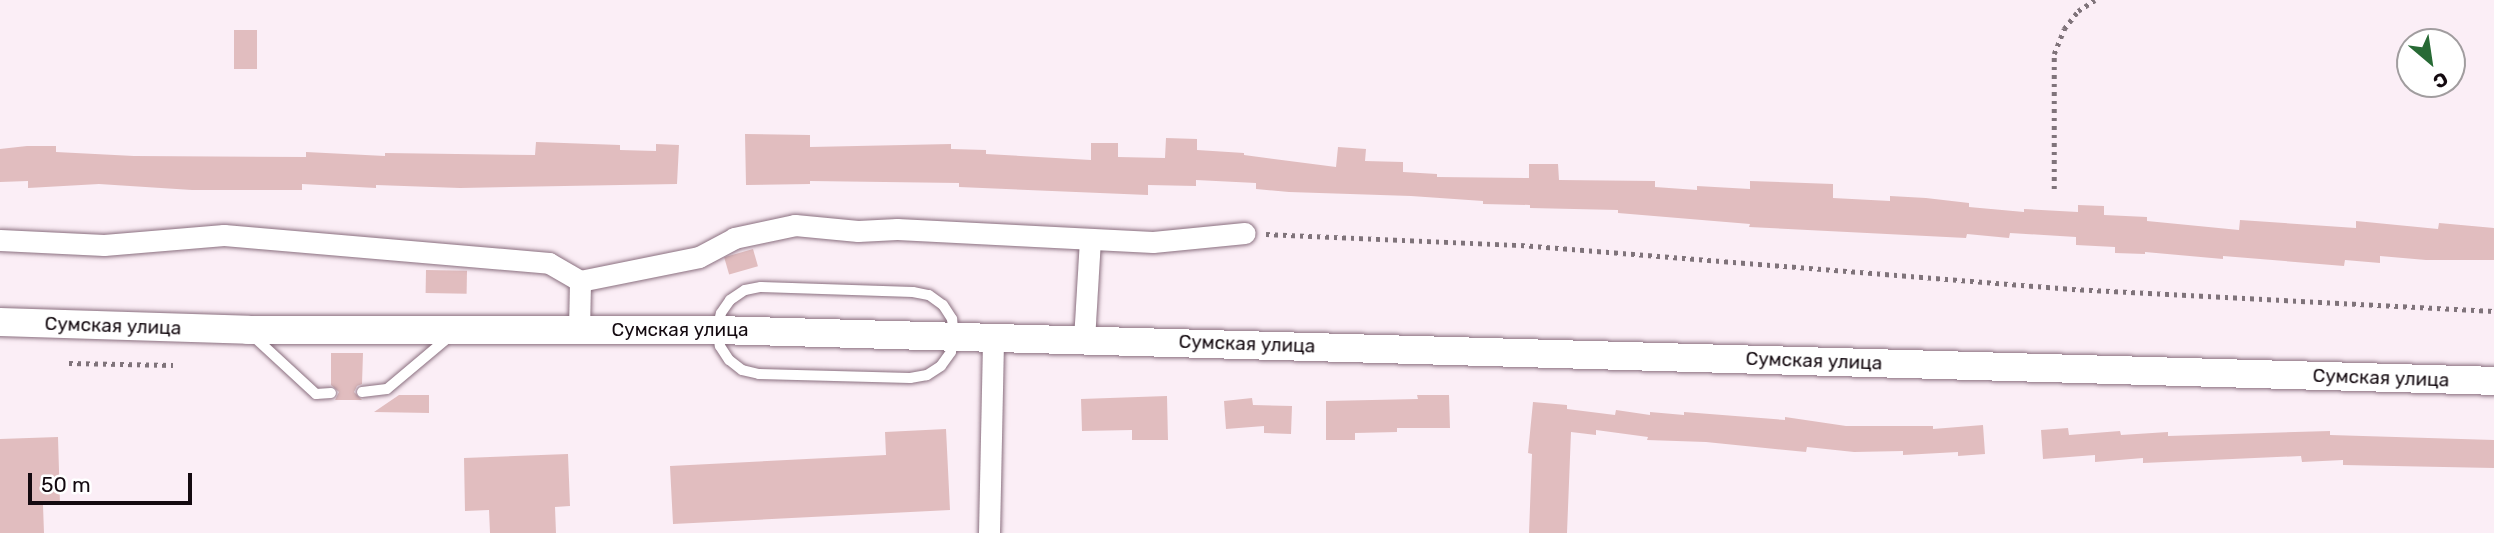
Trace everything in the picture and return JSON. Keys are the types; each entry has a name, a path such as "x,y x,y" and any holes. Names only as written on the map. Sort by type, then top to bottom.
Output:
{"main road":[{"name":"Сумская улица","path":"0,322 248,330 717,330 2494,381"}],"street":[{"path":"0,240 104,245 223,236 549,262 580,281 699,257 734,238 795,225 858,231 897,229 1153,242 1245,233"},
{"path":"1084,340 1090,239"},
{"path":"579,330 580,281"},
{"path":"989,533 993,337"}],"lane":[{"path":"761,288 913,292 929,295 943,305 952,319 954,336 951,352 941,366 927,375 910,378 759,374 743,370 729,360 720,346 717,330 721,313 730,300 744,290 761,288"},
{"path":"248,330 316,394 331,393"},
{"path":"362,392 387,389 457,330"}],"path":[{"path":"2054,189 2054,54 2064,29 2078,12 2095,0"},
{"path":"1245,233 1521,245 2072,289 2494,311"},
{"path":"69,363 173,365"}],"building":[{"path":"234,30 257,30 257,69 234,69"},
{"path":"745,134 810,135 810,147 951,144 951,149 986,150 986,154 1091,160 1091,143 1118,143 1118,157 1165,158 1166,138 1197,139 1197,150 1244,153 1336,167 1338,147 1366,149 1365,161 1403,162 1403,172 1437,174 1437,177 1529,178 1529,164 1558,164 1559,180 1655,181 1655,187 1697,190 1697,186 1750,189 1750,181 1833,184 1833,198 1890,201 1890,196 1926,198 1969,203 1969,207 2024,212 2024,209 2078,212 2078,205 2104,206 2104,215 2147,217 2147,221 2239,230 2240,220 2356,228 2356,221 2438,229 2439,223 2494,228 2494,260 2426,260 2380,256 2380,263 2345,260 2344,266 2223,256 2223,259 2145,252 2115,253 2115,247 2076,245 2076,237 2010,233 2009,238 1967,234 1966,238 1749,227 1750,224 1618,213 1618,210 1530,208 1530,205 1483,204 1483,201 1411,196 1289,192 1256,189 1256,183 1196,180 1196,186 1148,185 1148,195 959,187 959,183 810,181 810,184 746,185"},
{"path":"536,142 620,145 620,150 656,151 656,144 679,145 677,184 460,188 376,185 376,188 302,184 302,190 192,190 99,184 28,188 28,181 0,182 0,149 27,146 56,146 56,152 134,156 306,157 306,152 385,156 385,153 535,155"},
{"path":"753,249 758,266 729,275 724,257"},
{"path":"426,270 467,271 467,294 426,293"},
{"path":"331,353 363,353 362,384 357,386 354,392 362,400 335,400 339,392 331,385"},
{"path":"399,395 429,395 429,413 374,412"},
{"path":"1417,395 1449,395 1450,428 1397,428 1397,432 1355,433 1355,440 1326,440 1326,401 1418,399"},
{"path":"1167,396 1168,440 1132,440 1132,430 1082,431 1081,399"},
{"path":"1252,398 1253,405 1292,406 1291,434 1264,433 1264,426 1226,429 1224,401"},
{"path":"1533,402 1567,405 1567,409 1615,415 1616,410 1650,415 1650,412 1684,415 1684,412 1785,420 1785,417 1846,426 1933,426 1933,429 1983,425 1985,454 1958,456 1958,452 1903,455 1903,451 1854,452 1807,447 1806,452 1706,442 1647,440 1648,437 1596,430 1596,435 1571,432 1567,533 1529,533 1532,454 1528,453"},
{"path":"2068,428 2069,435 2120,431 2121,435 2168,432 2168,436 2330,431 2330,435 2494,440 2494,468 2343,465 2343,460 2302,462 2301,456 2143,463 2143,458 2095,462 2095,455 2043,459 2041,430"},
{"path":"946,429 950,510 673,524 670,466 886,455 885,432"},
{"path":"58,437 60,504 43,505 44,533 0,533 0,439"},
{"path":"568,454 570,506 555,507 556,533 490,533 489,510 465,511 464,458"}]}
